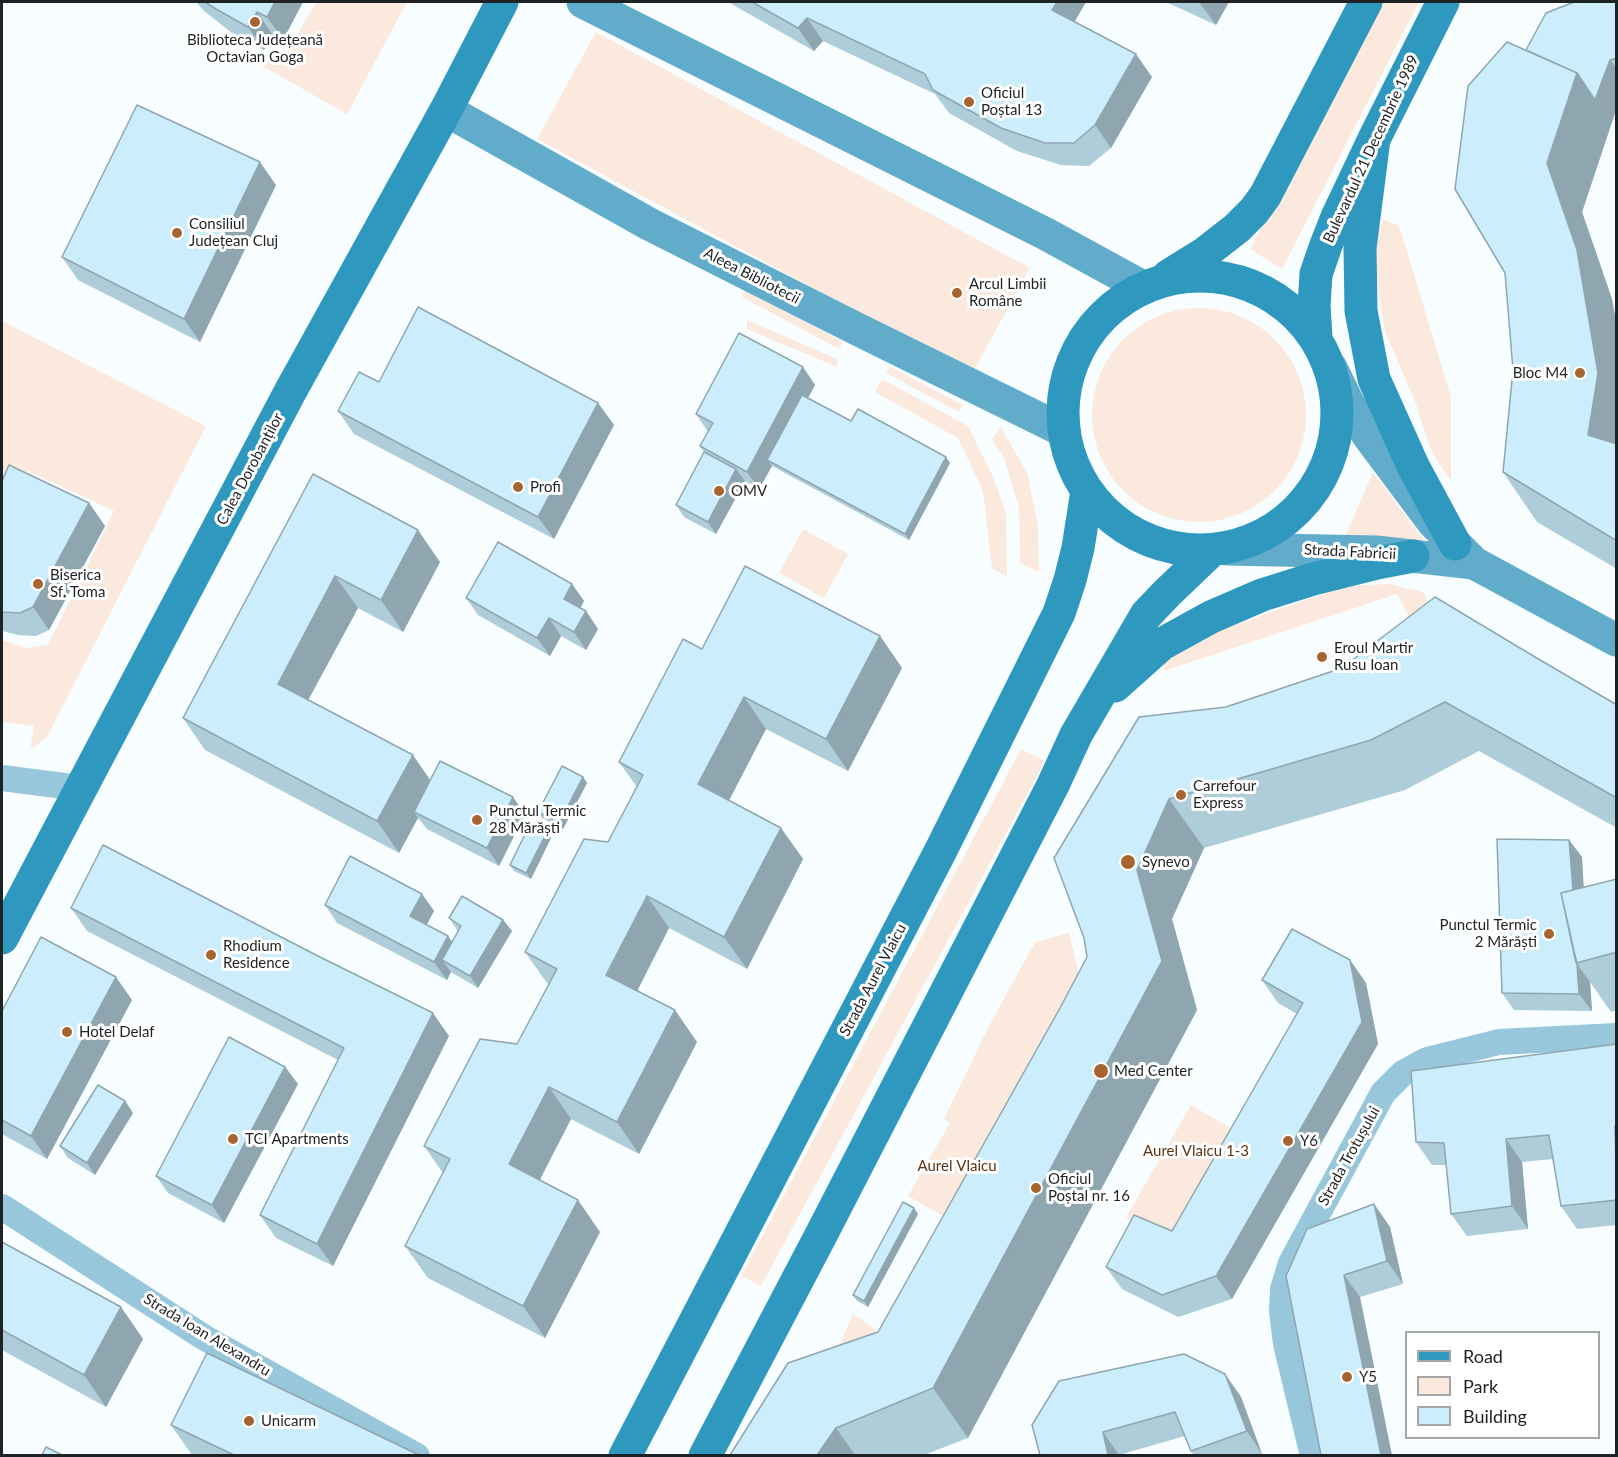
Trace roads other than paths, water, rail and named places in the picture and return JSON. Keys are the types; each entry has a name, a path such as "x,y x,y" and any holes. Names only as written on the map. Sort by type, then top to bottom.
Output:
{"main road":[{"name":"Calea Dorobanților","path":"2,938 290,392 446,110 502,2"},
{"path":"583,2 1150,285 1186,276 1216,276 1245,283 1273,296 1297,314 1316,338 1331,368 1337,434 1327,466 1310,496 1287,520 1258,538 1218,550 1182,550 1154,544 1128,531 1105,514 1087,491 1072,462 1064,431 1064,399 1071,368 1085,339 1116,302 1150,285 1187,265 1237,228 1259,204 1366,2"},
{"name":"Bulevardul 21 Decembrie 1989","path":"1316,338 1314,305 1316,274 1337,217 1443,2"},
{"name":"Aleea Bibliotecii","path":"446,110 648,224 1064,431"},
{"path":"1374,140 1360,248 1361,311 1374,379 1413,466 1464,553"},
{"name":"Strada Fabricii","path":"1331,368 1348,403 1368,435 1433,522 1464,553 1617,640"},
{"name":"Strada Aurel Vlaicu","path":"625,1455 940,852 1051,630 1070,580 1078,548 1087,491"},
{"name":"Strada Fabricii","path":"1218,550 1283,549 1376,552 1413,556 1464,553"},
{"path":"705,1455 822,1235 1093,705 1146,615 1167,592 1218,550"},
{"path":"1093,705 1162,644 1211,617 1262,595 1313,579 1413,556"}],"street":[{"path":"2,778 80,788"},
{"name":"Strada Trotușului","path":"1313,1455 1286,1344 1282,1311 1283,1289 1291,1263 1383,1093 1403,1073 1427,1060 1499,1042 1617,1036"},
{"name":"Strada Ioan Alexandru","path":"2,1207 205,1338 417,1455"}],"place":[{"name":"Biblioteca Județeană Octavian Goga","path":"255,22"},
{"name":"Oficiul Poștal 13","path":"969,102"},
{"name":"Consiliul Județean Cluj","path":"177,233"},
{"name":"Arcul Limbii Române","path":"957,293"},
{"name":"Bloc M4","path":"1580,373"},
{"name":"Profi","path":"518,487"},
{"name":"OMV","path":"719,491"},
{"name":"Biserica Sf. Toma","path":"38,584"},
{"name":"Eroul Martir Rusu Ioan","path":"1322,657"},
{"name":"Carrefour Express","path":"1181,795"},
{"name":"Punctul Termic 28 Mărăști","path":"477,820"},
{"name":"Synevo","path":"1128,862"},
{"name":"Punctul Termic 2 Mărăști","path":"1549,934"},
{"name":"Rhodium Residence","path":"211,955"},
{"name":"Hotel Delaf","path":"67,1032"},
{"name":"Med Center","path":"1101,1071"},
{"name":"TCI Apartments","path":"233,1139"},
{"name":"Y6","path":"1288,1141"},
{"name":"Oficiul Poștal nr. 16","path":"1036,1188"},
{"name":"Y5","path":"1347,1377"},
{"name":"Unicarm","path":"249,1421"}],"park label":[{"name":"Aurel Vlaicu 1-3","path":"1196,1151"},
{"name":"Aurel Vlaicu","path":"957,1166"}]}
